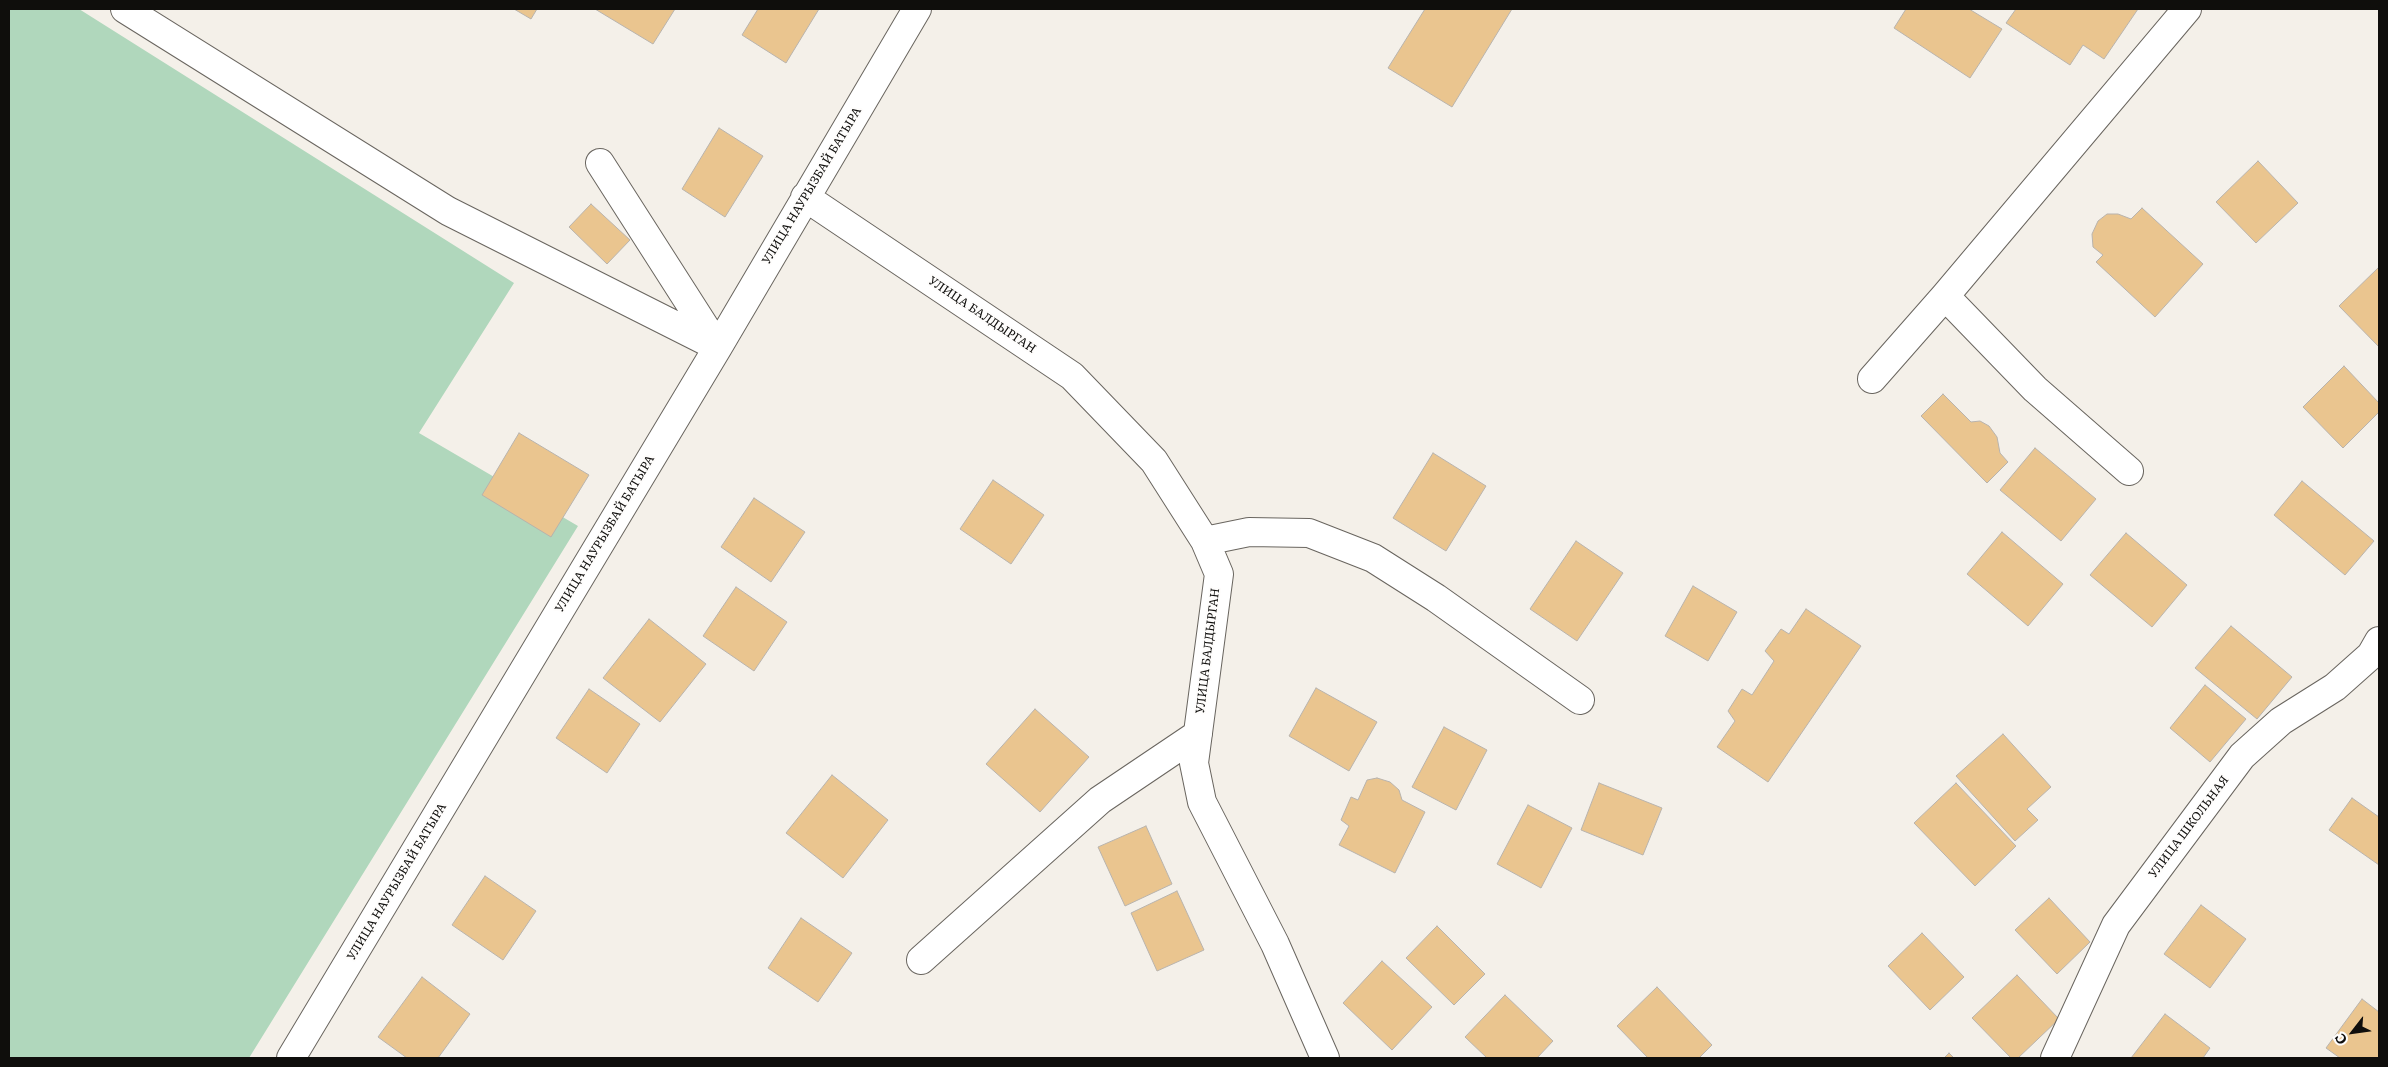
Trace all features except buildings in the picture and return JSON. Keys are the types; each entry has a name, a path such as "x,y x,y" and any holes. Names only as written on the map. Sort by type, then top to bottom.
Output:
{"street":[{"path":"125,9 448,212 718,347"},
{"name":"УЛИЦА НАУРЫЗБАЙ БАТЫРА","path":"291,1058 718,347 917,9"},
{"path":"1872,379 1945,296 2187,9"},
{"path":"600,163 718,347"},
{"name":"УЛИЦА БАЛДЫРГАН","path":"805,198 1072,376 1154,461 1205,541 1218,574 1194,763 1202,802 1275,944 1325,1058"},
{"path":"1945,296 2035,389 2129,471"},
{"path":"1205,541 1249,532 1309,532 1373,558 1436,598 1580,700"},
{"name":"УЛИЦА ШКОЛЬНАЯ","path":"2055,1058 2116,925 2242,756 2281,721 2335,687 2370,655 2379,641"},
{"path":"921,960 1100,800 1198,734"}],"green space":[{"path":"9,9 79,9 514,283 419,433 578,526 249,1058 9,1058"}]}
